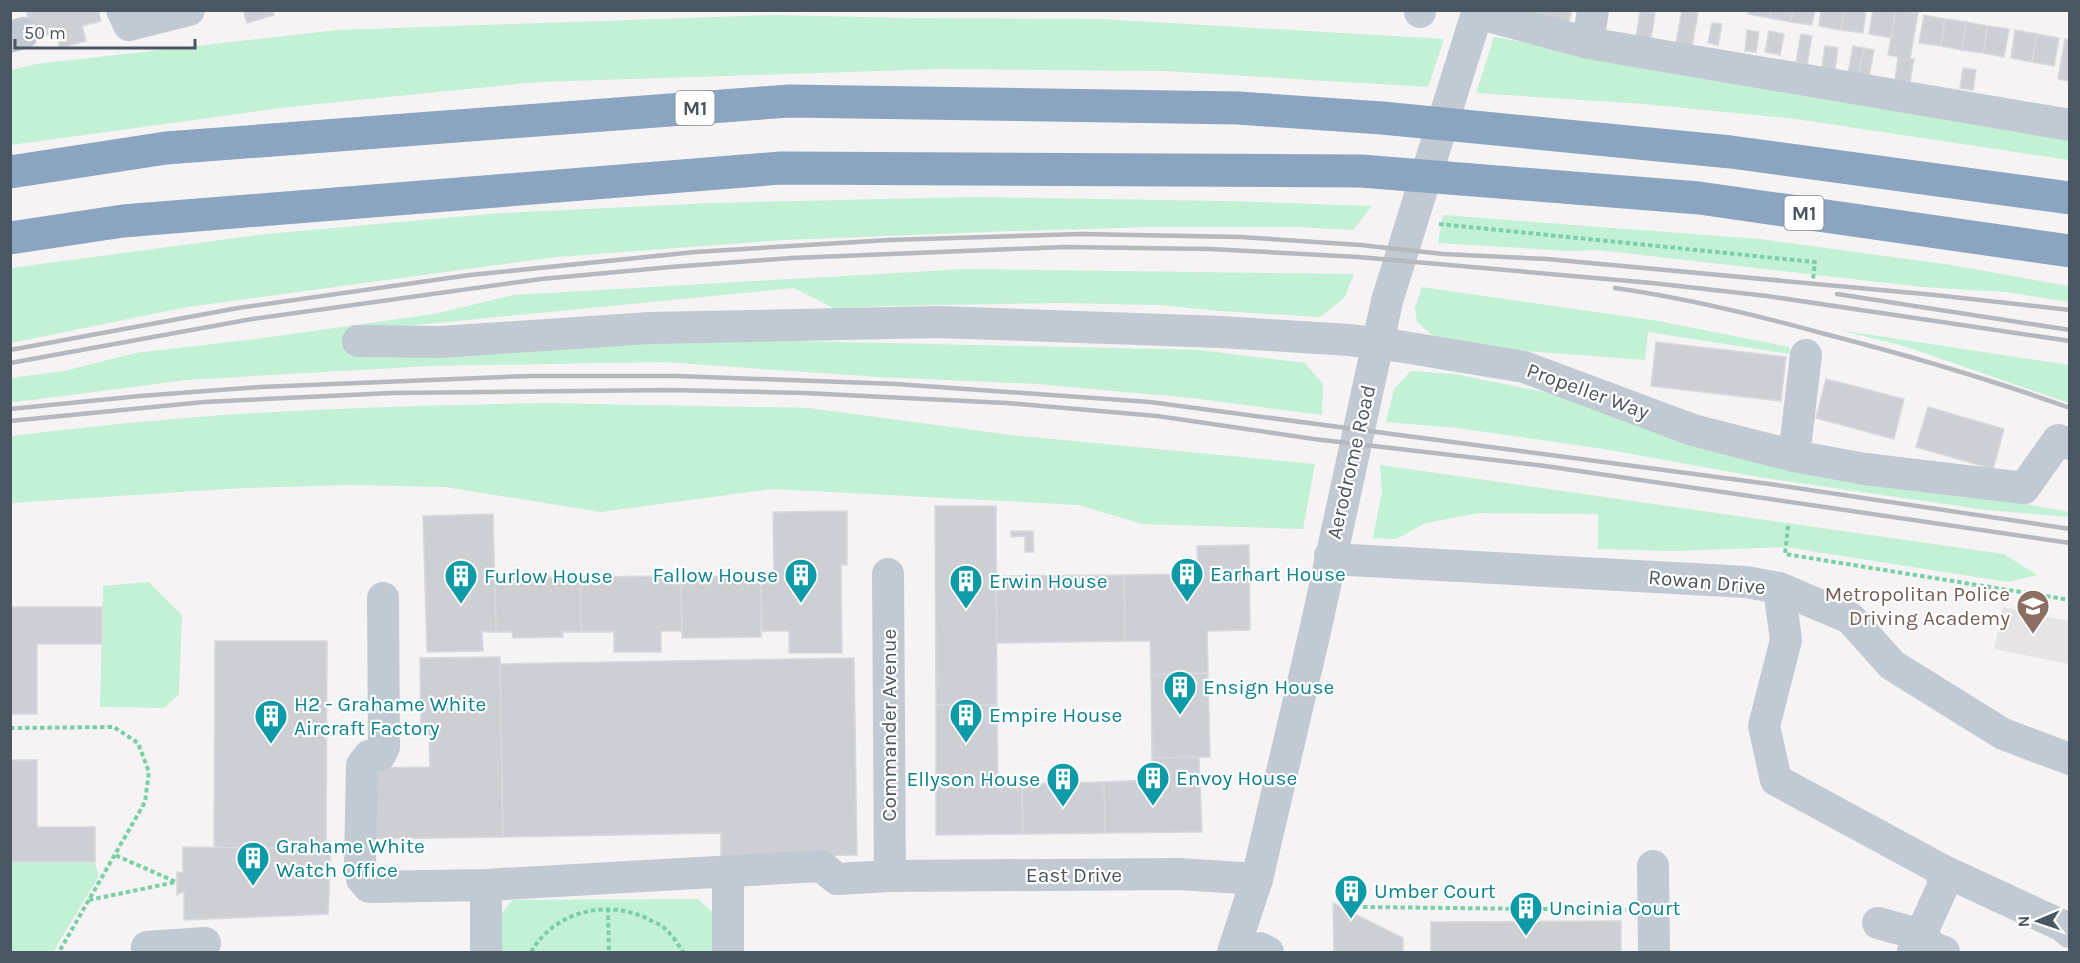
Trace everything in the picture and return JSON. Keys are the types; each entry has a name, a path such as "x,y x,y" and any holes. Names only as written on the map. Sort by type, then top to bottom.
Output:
{"highway":[{"name":"M1","path":"10,172 166,148 789,101 1238,108 1382,118 1731,152 2070,198"},
{"name":"M1","path":"10,238 123,221 781,168 1361,171 1699,198 2070,251"}],"street":[{"path":"122,10 129,25 189,10"},
{"path":"1587,43 1593,10"},
{"path":"1477,12 1587,43 2070,125"},
{"name":"Aerodrome Road","path":"1233,952 1257,879 1387,301 1477,12"},
{"name":"Propeller Way","path":"357,341 440,342 650,328 939,322 1221,332 1377,343 1524,367 1693,430 1794,456 1865,469 2024,488 2058,440 2070,444"},
{"path":"1794,456 1806,355"},
{"name":"Rowan Drive","path":"1330,556 1350,560 1746,582 1779,588 1850,618 1892,665 2003,734 2070,759"},
{"name":"Commander Avenue","path":"888,574 890,876"},
{"path":"1779,588 1786,640 1764,726 1776,780 1942,870 2063,926 2070,932"},
{"name":"East Drive","path":"383,598 384,747 380,755 369,756 362,765 360,866 362,879 367,885 375,887 486,885 608,893 728,871 821,866 837,879 890,876 1179,874 1257,879"},
{"path":"1653,866 1654,952"},
{"path":"1878,923 1926,947 1943,886 1942,870"},
{"path":"728,871 729,952"},
{"path":"486,885 486,952"},
{"path":"147,952 147,947 205,943"},
{"path":"1242,952 1260,948 1268,952"}],"path":[{"path":"1443,224 1815,262 1813,280"},
{"path":"1788,526 1785,554 2070,600"},
{"path":"10,728 114,727 138,743 149,772 145,802 59,952"},
{"path":"89,901 177,882 115,855"},
{"path":"531,952 555,925 608,893"},
{"path":"608,893 609,952"},
{"path":"608,893 637,914 662,926 683,952"},
{"path":"1363,907 1653,910"}],"shaded area":[{"name":"Metropolitan Police Driving Academy","path":"2003,607 2069,621 2069,664 1994,649"}],"green space":[{"path":"773,15 1102,19 1444,39 1428,87 1163,71 940,69 538,82 288,107 11,145 11,70 36,64 338,30"},
{"path":"1494,37 2069,134 2069,160 1796,119 1644,104 1476,93"},
{"path":"977,197 1372,206 1353,230 1296,227 1153,227 1013,231 784,240 557,257 187,307 11,343 11,268 266,234 501,213 712,203"},
{"path":"1443,215 1760,239 1951,265 2069,286 2069,302 2006,292 1922,287 1598,250 1570,251 1438,243"},
{"path":"965,269 1354,274 1344,298 1320,317 1160,305 1060,303 835,309 794,288 355,331 1200,350 1305,363 1323,384 1322,415 1192,398 1036,384 879,377 663,362 429,366 187,380 11,401 10,378 64,371 135,353 434,314 513,295"},
{"path":"1422,287 1658,321 1790,347 1790,354 1648,332 1645,360 1525,351 1433,336 1417,322 1415,308"},
{"path":"1839,330 2069,365 2069,403 1904,346"},
{"path":"1411,371 1455,374 1602,404 1787,459 2069,512 2069,517 1986,510 1764,478 1604,449 1457,428 1386,422 1394,389"},
{"path":"544,403 809,408 1011,435 1315,464 1303,529 1142,524 1079,505 772,489 601,512 445,487 350,485 243,488 11,503 11,436 239,414"},
{"path":"1380,465 2004,554 2037,575 2008,582 1785,547 1674,551 1598,549 1598,514 1479,513 1426,523 1396,539 1373,538 1382,491"},
{"path":"149,582 182,615 179,694 164,708 100,707 103,586"},
{"path":"11,863 95,863 99,876 53,952 11,952"},
{"path":"698,899 712,912 712,952 499,952 499,917 512,900"}],"building":[{"path":"26,10 98,10 101,21 82,26 86,41 60,48 56,33 33,39"},
{"path":"243,10 273,10 274,15 247,23"},
{"path":"1530,10 1572,10 1568,25 1529,12"},
{"path":"1682,10 1698,13 1692,46 1676,43"},
{"path":"1749,10 1771,10 1770,18 1748,14"},
{"path":"1771,10 1793,10 1791,22 1770,18"},
{"path":"1793,10 1815,10 1812,25 1791,22"},
{"path":"1821,10 1844,10 1841,30 1819,26"},
{"path":"1844,10 1866,10 1863,33 1841,30"},
{"path":"1873,10 1896,10 1891,38 1869,34"},
{"path":"1896,10 1918,13 1910,59 1914,59 1910,82 1895,80 1898,57 1888,55"},
{"path":"1640,11 1655,13 1651,39 1636,37"},
{"path":"1924,15 1945,19 1941,46 1919,43"},
{"path":"1945,19 1966,22 1962,50 1941,46"},
{"path":"1966,22 1988,26 1983,53 1962,50"},
{"path":"1712,23 1722,24 1718,45 1708,43"},
{"path":"1988,26 2009,29 2004,57 1983,53"},
{"path":"1747,30 1759,32 1756,52 1745,51"},
{"path":"2015,30 2037,34 2032,62 2011,58"},
{"path":"1769,31 1784,34 1780,55 1765,52"},
{"path":"1801,34 1812,36 1807,64 1796,62"},
{"path":"2037,34 2059,38 2054,66 2032,62"},
{"path":"2065,39 2070,40 2070,81 2058,79"},
{"path":"1825,46 1838,48 1835,69 1822,67"},
{"path":"1853,46 1864,48 1859,75 1848,73"},
{"path":"1864,48 1874,50 1869,77 1859,75"},
{"path":"1963,68 1976,70 1973,90 1960,88"},
{"path":"1656,342 1786,357 1781,401 1651,386"},
{"path":"1826,379 1904,399 1894,439 1816,418"},
{"path":"1928,407 2004,429 1993,469 1916,447"},
{"name":"Erwin House","path":"935,506 996,506 997,705 936,705"},
{"name":"Fallow House","path":"847,511 847,565 841,565 842,653 789,653 789,631 762,631 761,577 774,576 773,512"},
{"name":"Furlow House","path":"493,514 496,632 482,632 483,651 427,652 423,516"},
{"path":"1011,531 1033,531 1034,552 1025,552 1025,536 1011,537"},
{"name":"Earhart House","path":"1249,545 1250,630 1207,631 1208,673 1151,675 1150,641 1125,641 1124,575 1198,574 1197,546"},
{"path":"1124,575 1125,641 997,643 996,576"},
{"path":"681,576 682,631 661,631 661,652 614,652 614,632 581,632 581,577"},
{"path":"681,576 761,577 761,637 682,638"},
{"path":"581,577 581,632 562,632 563,637 513,638 512,632 496,632 495,578"},
{"path":"10,607 102,607 102,644 37,644 37,714 10,714"},
{"name":"H2 - Grahame White Aircraft Factory","path":"215,641 327,641 326,849 214,848"},
{"path":"500,657 503,837 370,839 369,768 430,767 429,735 421,735 420,658"},
{"path":"854,658 857,855 721,857 721,833 503,837 500,664"},
{"name":"Ensign House","path":"1208,673 1210,757 1152,758 1151,675"},
{"name":"Empire House","path":"936,705 997,705 998,784 1022,784 1023,834 936,835"},
{"name":"Envoy House","path":"1199,757 1202,832 1105,833 1104,782 1153,780 1152,758"},
{"path":"10,760 37,760 37,827 95,827 95,862 10,862"},
{"name":"Ellyson House","path":"1104,782 1105,833 1023,834 1022,784"},
{"name":"Grahame White Watch Office","path":"183,847 331,849 328,914 184,920 184,891 177,895 177,872 183,873"},
{"name":"Umber Court","path":"1333,903 1403,938 1403,952 1334,952"},
{"name":"Uncinia Court","path":"1621,921 1621,952 1431,952 1431,922"}],"railway":[{"path":"10,350 238,308 470,275 695,252 889,240 1081,234 1240,237 1361,245 1443,254 1547,259 1935,295 2070,310"},
{"path":"10,363 252,319 541,279 792,258 1064,247 1210,249 1358,257 1652,283 1767,296 2070,341"},
{"path":"1615,288 1694,302 1799,327 1948,368 2070,408"},
{"path":"1837,294 2070,330"},
{"path":"10,409 260,387 529,376 677,376 896,384 1150,402 1777,485 2070,529"},
{"path":"10,421 204,402 392,393 669,390 804,393 1006,403 1157,416 1314,439 1545,466 2070,543"}],"place":[{"name":"Earhart House","path":"1187,603"},
{"name":"Fallow House","path":"801,604"},
{"name":"Furlow House","path":"461,605"},
{"name":"Erwin House","path":"966,610"},
{"name":"Metropolitan Police Driving Academy","path":"2033,635"},
{"name":"Ensign House","path":"1180,716"},
{"name":"Empire House","path":"966,744"},
{"name":"H2 - Grahame White Aircraft Factory","path":"271,745"},
{"name":"Envoy House","path":"1153,807"},
{"name":"Ellyson House","path":"1063,808"},
{"name":"Grahame White Watch Office","path":"253,887"},
{"name":"Umber Court","path":"1351,920"},
{"name":"Uncinia Court","path":"1526,937"}]}
